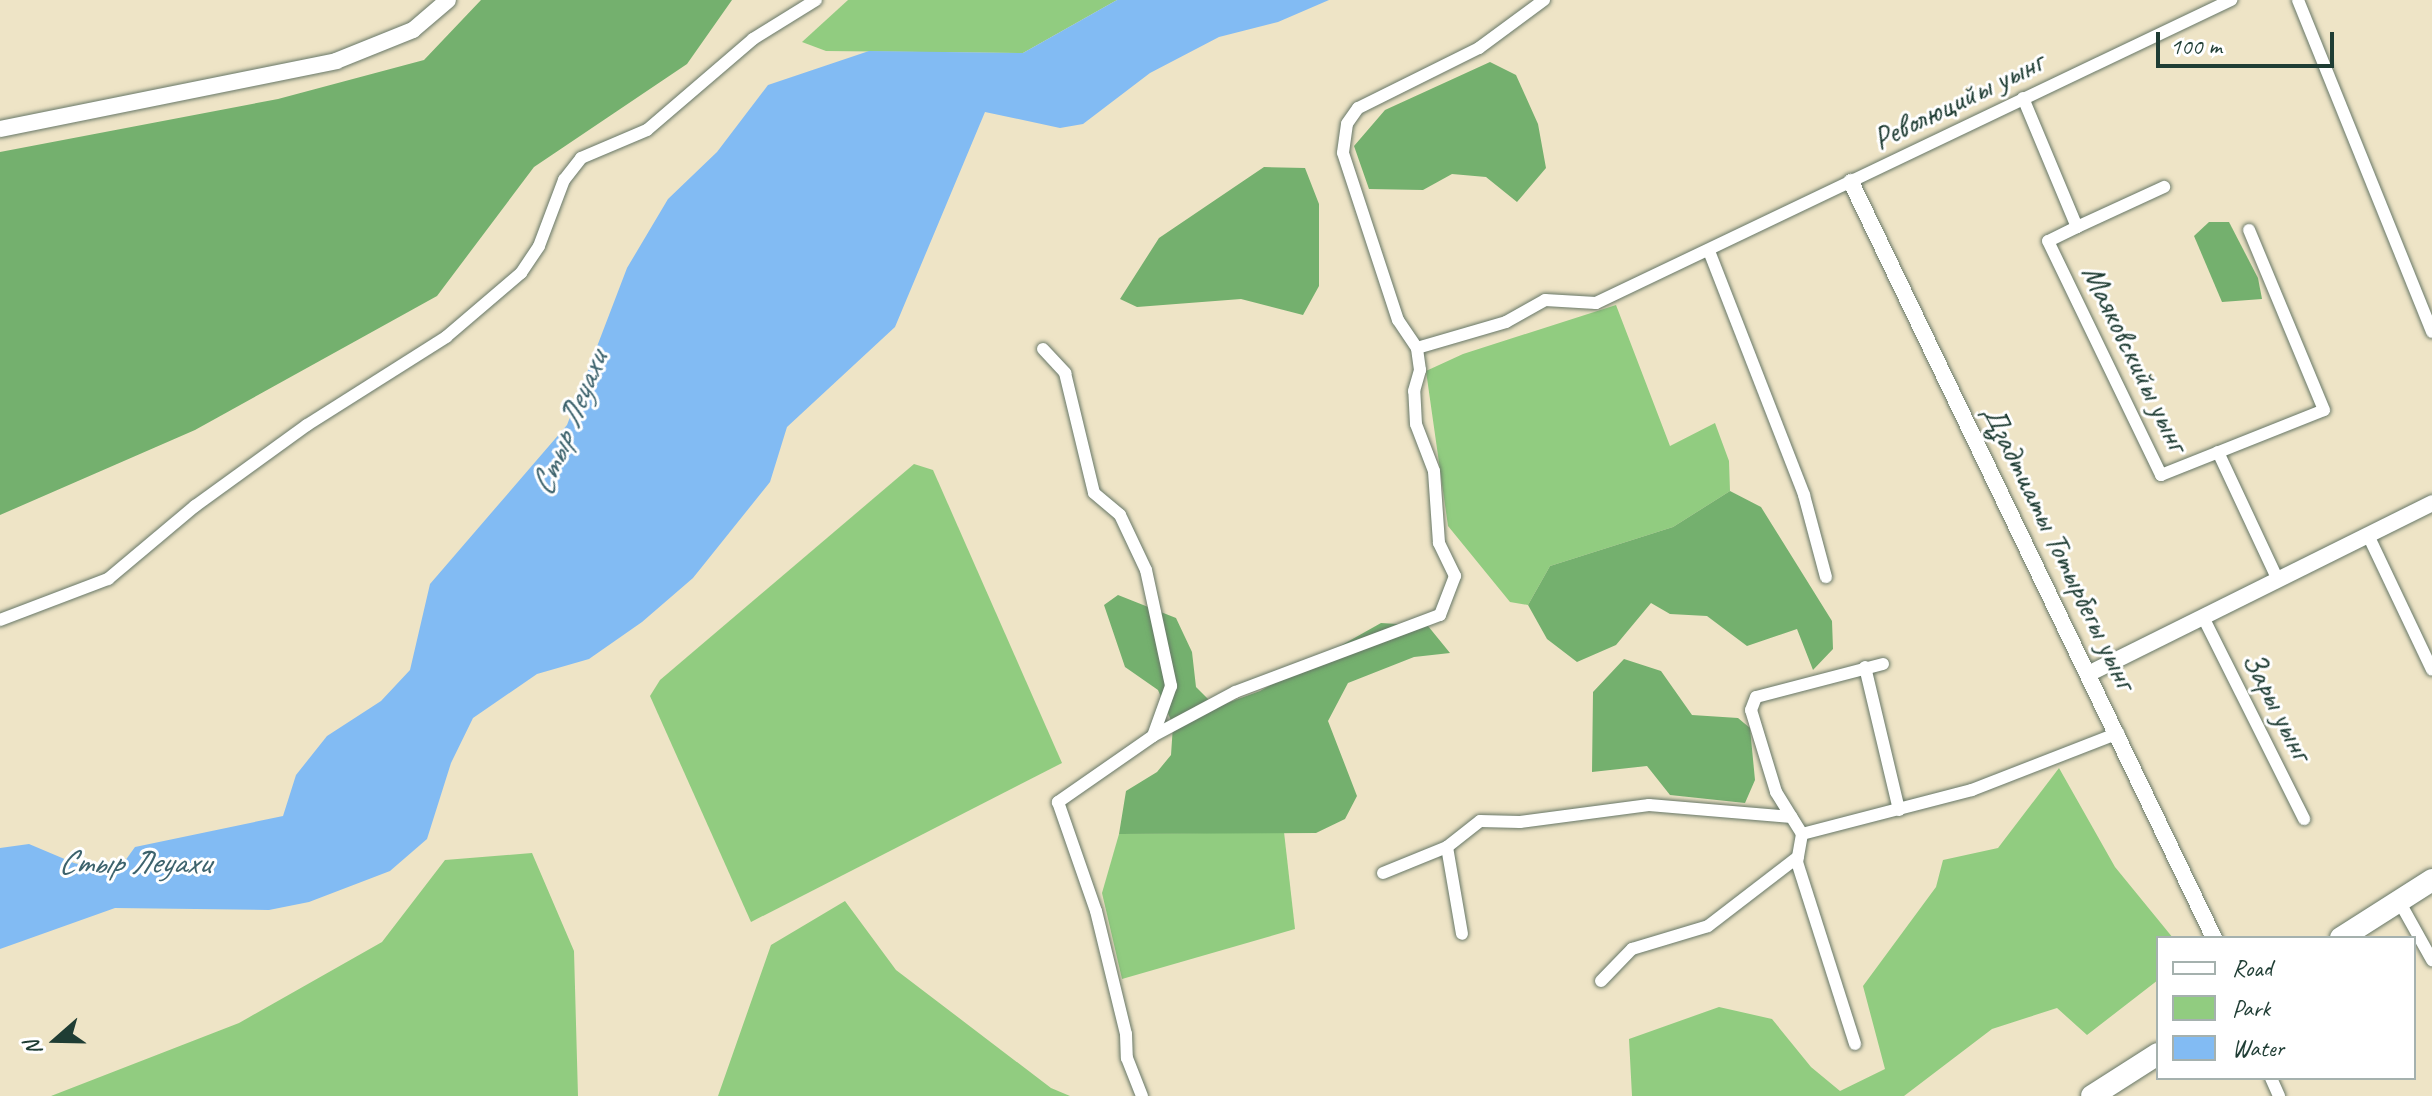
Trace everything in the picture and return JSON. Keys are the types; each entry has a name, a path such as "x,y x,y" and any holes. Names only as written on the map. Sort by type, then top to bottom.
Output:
{"highway":[{"path":"2344,936 2432,880"},
{"path":"2092,1096 2156,1055"}],"street":[{"path":"0,129 336,61 413,30 448,0"},
{"path":"0,620 108,579 195,506 307,425 446,337 521,273 544,235 564,180 581,158 596,147 647,130 753,39 816,0"},
{"path":"1142,1096 1127,1058 1126,1034 1096,911 1058,802 1153,736 1235,692 1440,615 1455,576 1439,543 1434,471 1416,424 1414,391 1420,370 1417,348 1398,320 1343,153 1347,124 1358,108 1479,48 1544,0"},
{"name":"Революцийы уынг","path":"1417,348 1506,322 1545,300 1596,303 2231,0"},
{"path":"2298,0 2431,326"},
{"name":"Маяковскийы уынг","path":"2023,98 2077,227"},
{"name":"Дзадтиаты Тотырбегы уынг","path":"1851,182 2090,673 2213,936"},
{"name":"Маяковскийы уынг","path":"2164,187 2048,241 2161,475 2324,410 2249,230"},
{"path":"1709,251 1804,495 1826,577"},
{"path":"1043,349 1065,373 1094,493 1120,515 1146,570 1171,686 1153,736"},
{"name":"Маяковскийы уынг","path":"2218,452 2278,580"},
{"path":"2090,673 2432,503"},
{"path":"2368,535 2432,670"},
{"name":"Зары уынг","path":"2203,617 2304,819"},
{"path":"1855,1044 1798,857 1802,834 1776,792 1751,710 1756,697 1883,664"},
{"path":"1865,667 1899,810"},
{"path":"1802,834 1972,790 2118,733"},
{"path":"1383,873 1447,847 1480,821 1520,822 1649,805 1791,817"},
{"path":"1447,847 1462,934"},
{"path":"1601,981 1632,949 1708,926 1798,857"},
{"path":"2399,901 2432,960"}],"green space":[{"path":"481,0 732,0 687,64 534,167 437,296 195,430 0,515 0,152 278,99 424,60"},
{"path":"848,0 1117,0 1023,53 826,51 802,42"},
{"path":"1490,62 1516,75 1538,124 1546,168 1517,202 1486,177 1452,174 1423,190 1369,189 1354,146 1385,110"},
{"path":"1264,167 1305,168 1319,204 1319,286 1303,315 1241,299 1137,307 1120,299 1159,238"},
{"path":"2209,222 2229,222 2258,278 2262,299 2222,302 2194,236"},
{"path":"1616,305 1670,446 1715,423 1729,461 1730,491 1673,527 1550,566 1528,605 1510,602 1448,526 1426,371 1463,354"},
{"path":"914,464 933,470 1062,763 751,922 650,696 660,680"},
{"path":"1730,491 1761,507 1832,621 1833,649 1813,670 1797,629 1747,646 1707,616 1670,614 1651,603 1616,645 1577,662 1547,639 1528,605 1550,566 1673,527"},
{"path":"1118,595 1176,618 1192,652 1196,687 1216,707 1260,691 1381,623 1428,626 1450,653 1414,657 1348,683 1328,721 1357,796 1345,819 1316,833 1119,834 1126,791 1157,772 1171,755 1173,725 1158,690 1125,667 1104,605"},
{"path":"1624,659 1661,671 1692,715 1738,718 1750,728 1755,780 1745,803 1670,795 1647,766 1592,772 1593,692"},
{"path":"2059,768 2115,867 2171,936 2156,936 2156,982 2087,1035 2057,1008 1992,1029 1904,1096 1632,1096 1629,1039 1719,1007 1772,1019 1811,1067 1840,1091 1885,1069 1863,986 1936,887 1943,860 1998,848"},
{"path":"1284,832 1295,929 1122,979 1102,893 1119,834"},
{"path":"532,853 574,951 578,1096 51,1096 239,1023 382,942 445,860"},
{"path":"845,901 896,970 1051,1088 1070,1096 718,1096 771,945"}],"water":[{"name":"Стыр Леуахи","path":"1117,0 1329,0 1278,22 1219,37 1150,73 1083,124 1060,128 985,112 895,327 787,427 770,482 693,578 642,622 589,659 537,674 473,718 451,763 427,839 390,871 309,902 269,910 115,908 0,949 0,848 29,844 74,863 117,872 135,847 283,816 296,775 327,736 381,701 410,670 430,584 567,425 627,268 668,199 717,152 768,85 869,51 1023,53"}]}
